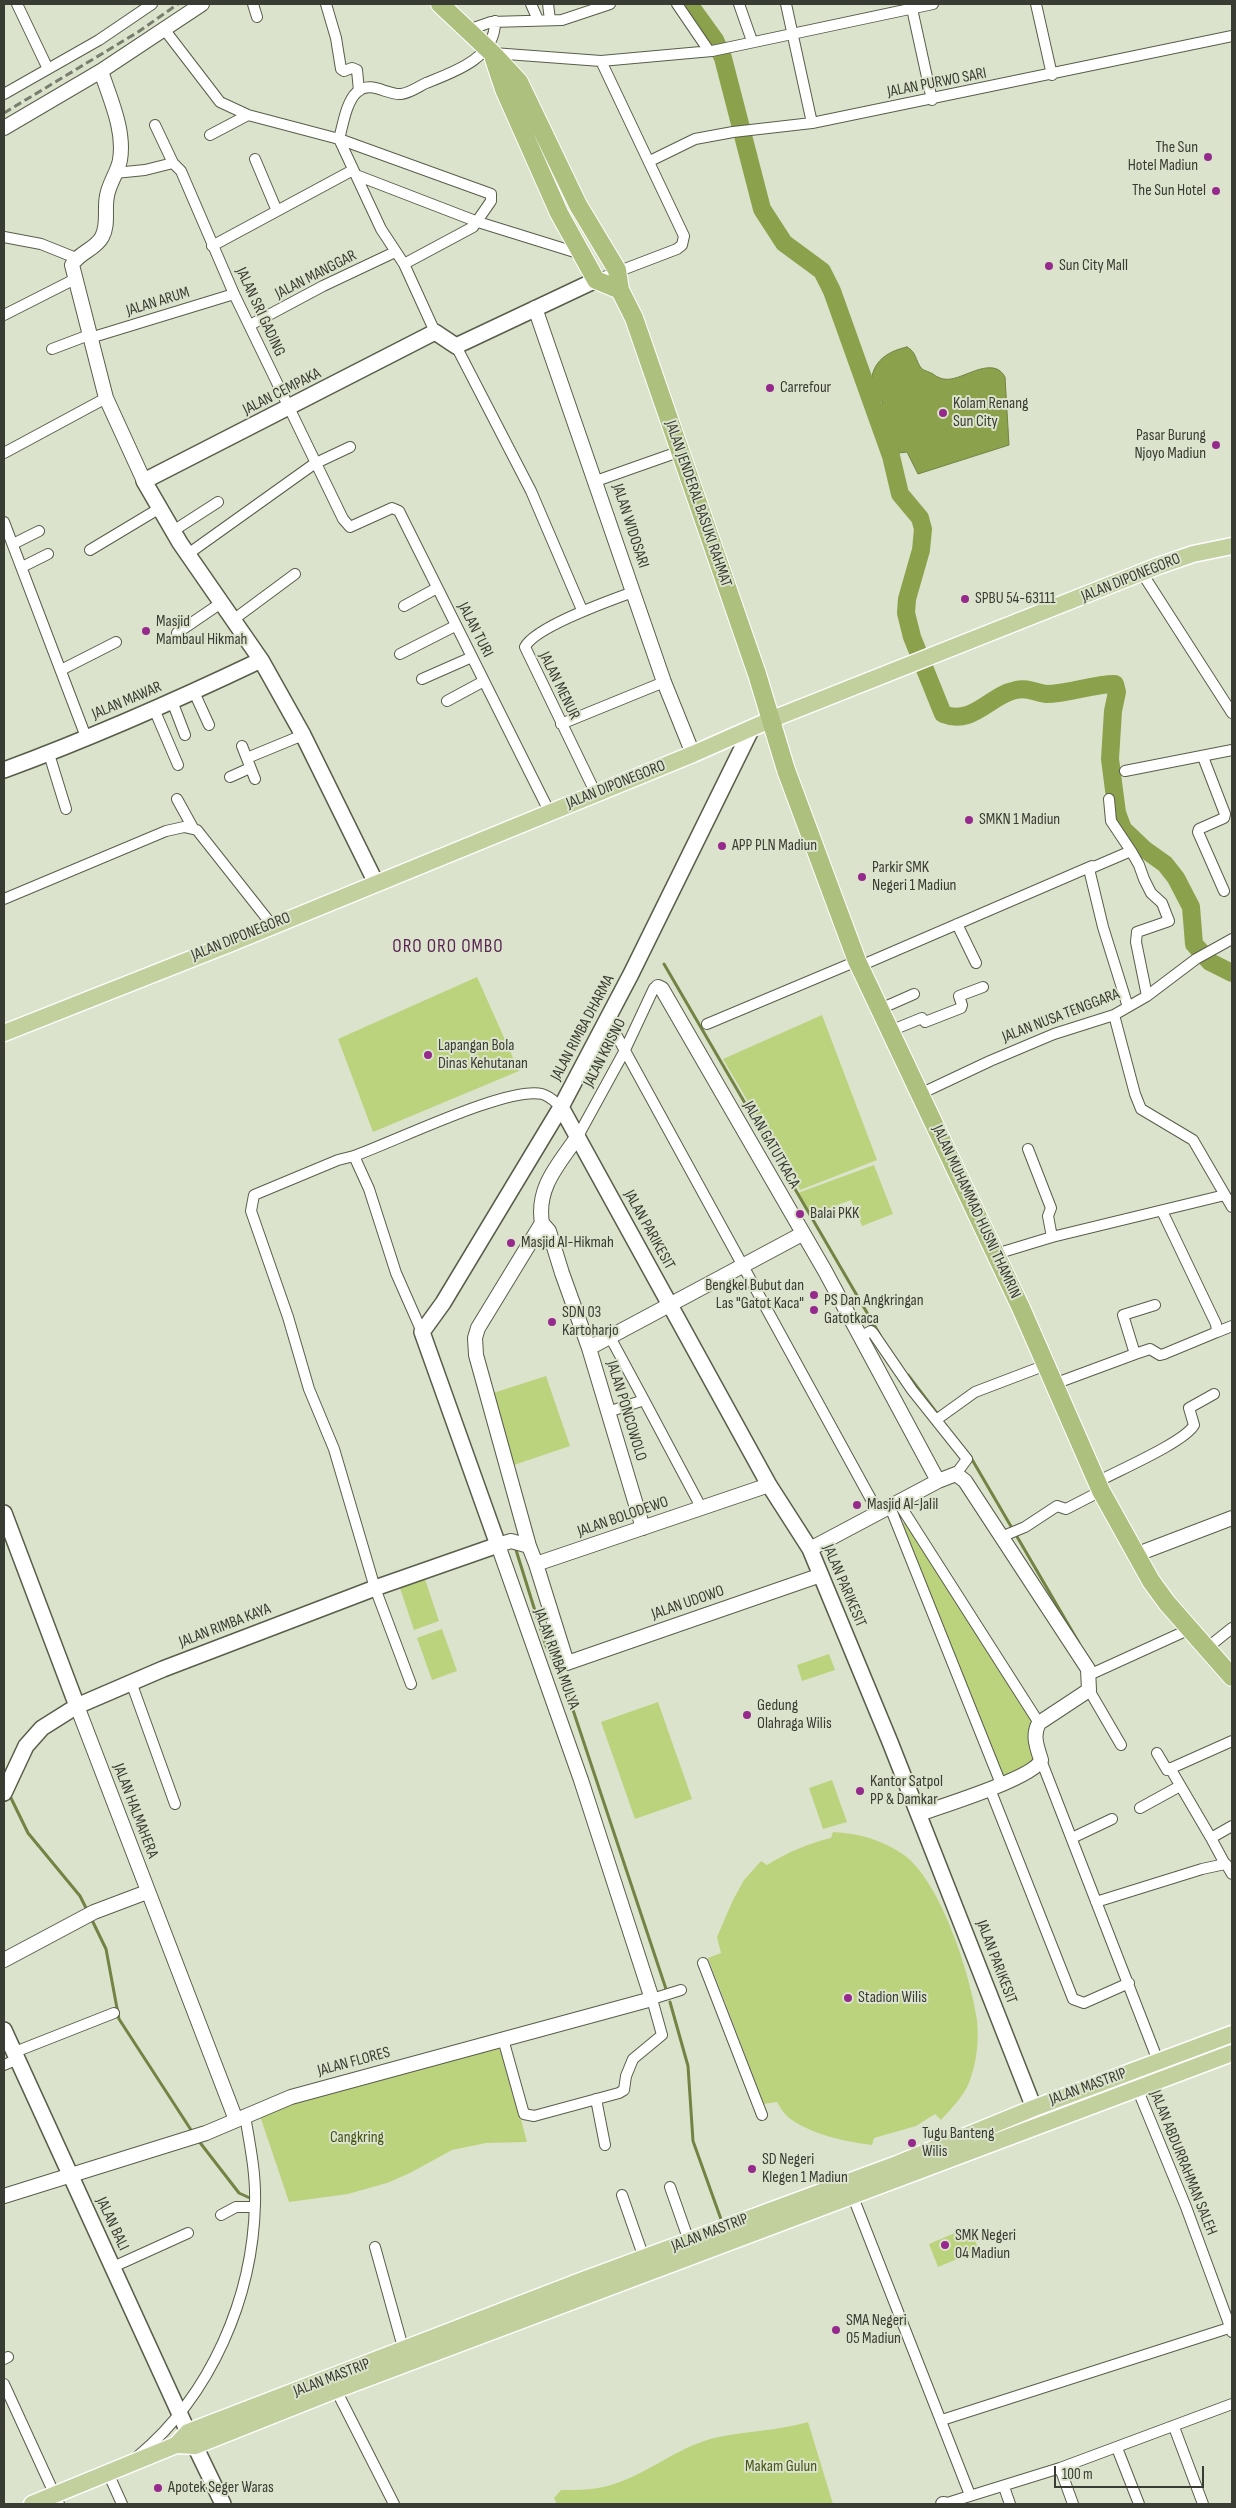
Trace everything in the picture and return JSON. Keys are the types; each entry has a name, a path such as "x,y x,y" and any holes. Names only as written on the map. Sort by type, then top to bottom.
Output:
{"highway":[{"name":"JALAN JENDERAL BASUKI RAHMAT","path":"440,4 489,50 518,82 578,205 617,270 620,290 634,318 757,674 770,720"},
{"name":"JALAN JENDERAL BASUKI RAHMAT","path":"489,50 504,89 559,213 596,280"},
{"path":"596,280 620,290"},
{"name":"JALAN MUHAMMAD HUSNI THAMRIN","path":"770,720 819,862 859,963 996,1254 1099,1486 1135,1555 1167,1603 1232,1677"}],"main road":[{"path":"435,332 456,346 596,280"},
{"name":"JALAN CEMPAKA","path":"144,481 289,409 435,332"},
{"path":"144,481 188,554 262,660 303,735 376,883"},
{"name":"JALAN DIPONEGORO","path":"4,1033 549,811 596,794 770,720 1142,573 1193,554 1232,546"},
{"name":"JALAN MAWAR","path":"4,770 49,754 172,702 262,660"},
{"name":"JALAN RIMBA DHARMA","path":"422,1332 443,1303 561,1107 730,777 752,728"},
{"name":"JALAN PARIKESIT","path":"561,1107 770,1485 810,1549 919,1814 1034,2108"},
{"name":"JALAN RIMBA MULYA","path":"422,1332 498,1545"},
{"name":"JALAN HALMAHERA","path":"4,1514 77,1706"},
{"name":"JALAN RIMBA KAYA","path":"4,1793 13,1770 26,1746 42,1728 77,1706 132,1682 375,1588 498,1545"},
{"name":"JALAN BALI","path":"4,2030 179,2414 223,2504"},
{"name":"JALAN MASTRIP","path":"191,2439 404,2351 463,2335 727,2235 1034,2108 1232,2034"},
{"name":"JALAN MASTRIP","path":"191,2439 336,2390 644,2258 689,2241 727,2235 853,2197 1232,2053"},
{"path":"32,2504 57,2500 108,2473 191,2439"}],"street":[{"path":"17,4 48,69"},
{"path":"4,94 99,40 137,8 152,4"},
{"path":"4,128 101,71 202,4"},
{"path":"253,4 257,18"},
{"path":"326,4 336,38 341,69 344,71 352,68 357,70 359,91"},
{"path":"531,4 538,20"},
{"path":"548,4 550,20"},
{"path":"468,30 495,21 562,20 610,4"},
{"path":"678,4 710,51"},
{"path":"739,4 752,41"},
{"path":"786,4 812,123"},
{"path":"489,50 601,61 710,51 752,41 792,35 911,6 933,4"},
{"path":"1036,4 1052,75"},
{"path":"911,6 932,100"},
{"path":"435,332 404,264 381,229 339,139 349,105 359,91 369,88 393,93 410,91 468,64 489,50 493,39 495,21"},
{"path":"164,29 220,102 248,115 339,139 455,182 488,192 492,197 492,201 478,222 404,264"},
{"name":"JALAN PURWO SARI","path":"650,161 695,139 733,132 812,123 932,100 1232,36"},
{"path":"596,280 617,270 677,249 684,241 684,236 650,161 601,61"},
{"path":"101,71 118,123 121,150 120,162 106,198 106,228 102,238 97,244 76,258 72,265 106,398 144,481"},
{"path":"210,135 248,115"},
{"name":"JALAN SRI GADING","path":"155,125 173,163 181,171 212,246 314,464 342,519 350,527"},
{"path":"255,159 277,211"},
{"path":"115,173 173,163"},
{"path":"212,246 354,173 478,222 583,255"},
{"path":"4,238 41,244 76,258"},
{"name":"JALAN MANGGAR","path":"250,325 323,286 395,252"},
{"path":"4,314 75,280"},
{"name":"JALAN ARUM","path":"52,349 234,294"},
{"name":"JALAN WIDOSARI","path":"534,308 596,481 664,682 693,754"},
{"path":"456,346 531,491 582,610"},
{"path":"4,454 106,398"},
{"path":"188,554 314,464 350,447"},
{"path":"596,481 680,451"},
{"path":"173,531 218,502"},
{"path":"90,550 160,508"},
{"name":"JALAN TURI","path":"350,527 392,508 399,511 549,811"},
{"path":"4,522 86,737"},
{"path":"13,544 39,531"},
{"path":"22,566 48,554"},
{"path":"1142,573 1232,713"},
{"path":"233,620 295,574"},
{"path":"404,606 437,588"},
{"name":"JALAN MENUR","path":"596,794 525,647 528,642 582,610 633,592"},
{"path":"177,633 221,603"},
{"path":"400,654 455,626"},
{"path":"61,670 116,642"},
{"path":"422,679 472,657"},
{"path":"447,701 484,681"},
{"path":"561,724 664,682"},
{"path":"194,692 209,725"},
{"path":"172,702 184,735"},
{"path":"154,709 178,765"},
{"path":"230,777 249,763 303,735"},
{"path":"242,746 255,779"},
{"path":"1125,771 1232,750"},
{"path":"49,754 66,809"},
{"path":"1203,757 1225,814 1224,818 1199,829 1198,832 1224,891"},
{"path":"177,799 193,828"},
{"path":"1109,799 1111,821 1139,865 1144,880 1151,892 1162,903 1169,921 1137,932 1136,942 1147,996"},
{"path":"4,899 166,831 184,827 198,830 272,924"},
{"path":"707,1024 957,924 1131,851"},
{"path":"1092,866 1089,869 1103,926 1128,1007"},
{"path":"957,924 976,963"},
{"name":"JALAN NUSA TENGGARA","path":"920,1094 1045,1037 1114,1015 1147,996 1196,959 1232,939"},
{"name":"JALAN KRISNO","path":"578,1136 624,1052 654,988 658,987"},
{"name":"JALAN GATUTKACA","path":"658,987 662,989 802,1234 938,1480"},
{"path":"890,1031 922,1018 925,1022 961,1008 959,996 983,987"},
{"path":"880,1009 914,994"},
{"path":"1114,1015 1135,1094 1142,1109 1193,1140 1232,1207"},
{"path":"607,1018 624,1052 744,1265 889,1507 1039,1722"},
{"path":"411,1684 375,1588 334,1449 309,1389 288,1317 251,1211 254,1196 264,1190 338,1160 354,1156 509,1096 540,1094 548,1096 561,1107"},
{"path":"536,1564 476,1355 475,1338 478,1328 542,1223 540,1207 544,1187 578,1136"},
{"path":"1028,1149 1051,1208 1048,1216 1052,1237"},
{"path":"354,1156 369,1189 396,1273 422,1332"},
{"path":"996,1254 1052,1237 1225,1195"},
{"path":"1162,1211 1216,1324 1217,1332"},
{"name":"JALAN PONCOWOLO","path":"542,1223 549,1231 589,1348 643,1528"},
{"path":"589,1348 802,1234"},
{"path":"1135,1354 1123,1315 1154,1305"},
{"path":"1054,1384 1150,1349 1160,1355 1164,1354 1232,1326"},
{"path":"860,1337 871,1331 873,1333 912,1390 939,1418 967,1458 962,1473 1089,1675 1089,1690 1120,1745"},
{"path":"610,1337 702,1509"},
{"path":"939,1418 975,1392 1046,1365"},
{"path":"1001,1537 1025,1527 1057,1506 1066,1509 1099,1486 1171,1444 1194,1425 1189,1408 1214,1394"},
{"path":"608,1412 644,1400"},
{"path":"810,1549 938,1480 962,1473"},
{"name":"JALAN BOLODEWO","path":"536,1564 770,1485"},
{"path":"889,1507 996,1786 1073,1999 1084,2003 1129,1983"},
{"path":"1135,1555 1232,1518"},
{"path":"498,1545 511,1541 530,1546"},
{"name":"JALAN RIMBA MULYA","path":"498,1545 581,1780 653,1998"},
{"name":"JALAN UDOWO","path":"536,1564 567,1663 821,1575"},
{"path":"1206,1648 1232,1628"},
{"path":"1089,1675 1190,1629"},
{"path":"132,1682 175,1804"},
{"path":"1089,1690 1039,1722 1035,1737 1041,1760 1158,2061"},
{"name":"JALAN HALMAHERA","path":"77,1706 147,1892 241,2118"},
{"path":"1157,1753 1166,1770 1232,1741"},
{"path":"919,1814 996,1786 1035,1768 1041,1760"},
{"path":"1170,1768 1232,1874"},
{"path":"1140,1808 1180,1786"},
{"path":"1072,1838 1112,1819"},
{"path":"1211,1838 1232,1826"},
{"path":"1096,1902 1226,1864"},
{"path":"4,1960 90,1914 147,1892"},
{"path":"703,1962 762,2115"},
{"path":"503,2039 524,2114 534,2116 596,2099 624,2090 633,2059 641,2050 662,2035 653,1998 680,1990"},
{"name":"JALAN FLORES","path":"4,2196 206,2132 291,2097 653,1998"},
{"path":"4,2065 16,2056 114,2013"},
{"name":"JALAN ABDURRAHMAN SALEH","path":"1137,2088 1186,2207 1232,2329"},
{"path":"596,2099 605,2145"},
{"path":"126,2466 170,2427 212,2365 225,2339 236,2309 251,2251 255,2205 255,2189 241,2118"},
{"path":"670,2187 689,2241"},
{"path":"622,2195 644,2258"},
{"path":"853,2197 970,2495"},
{"path":"221,2214 236,2207 255,2205"},
{"path":"113,2267 188,2233"},
{"path":"376,2247 404,2351"},
{"path":"942,2420 1232,2329"},
{"path":"4,2384 57,2500"},
{"path":"336,2390 394,2504"},
{"path":"944,2504 970,2495 1004,2487 1060,2468 1232,2404"},
{"path":"1174,2427 1204,2504"},
{"path":"1117,2448 1139,2504"},
{"path":"1060,2468 1073,2504"},
{"path":"108,2473 122,2504"},
{"path":"1004,2487 1010,2504"}],"green space":[{"name":"Lapangan Bola Dinas Kehutanan","path":"477,977 519,1071 373,1132 338,1039"},
{"path":"822,1015 877,1160 800,1190 723,1059"},
{"path":"874,1165 893,1214 862,1226 851,1200 811,1215 798,1193"},
{"path":"546,1376 570,1446 511,1466 490,1394"},
{"path":"907,1521 1032,1721 1029,1736 1034,1762 1003,1779 900,1525"},
{"path":"425,1579 439,1621 414,1630 400,1588"},
{"path":"442,1629 457,1671 432,1680 417,1638"},
{"path":"829,1654 835,1670 802,1681 797,1665"},
{"path":"658,1702 692,1799 635,1819 601,1722"},
{"path":"832,1780 847,1822 823,1829 809,1788"},
{"name":"Stadion Wilis","path":"833,1832 852,1834 879,1841 904,1855 918,1868 942,1907 952,1931 968,1979 977,2020 978,2034 975,2063 966,2089 954,2105 941,2120 935,2114 916,2126 874,2138 872,2145 818,2133 789,2118 777,2102 764,2104 708,1958 721,1953 717,1937 733,1900 744,1880 761,1861 767,1865 798,1849 831,1838"},
{"name":"Cangkring","path":"501,2045 527,2142 486,2143 452,2150 387,2183 348,2194 289,2202 259,2113"},
{"path":"969,2227 979,2250 938,2267 929,2244"},
{"name":"Makam Gulun","path":"808,2422 833,2504 557,2504 554,2498 561,2490 594,2489 627,2479 700,2442"}],"shaded area":[{"name":"Kolam Renang Sun City","path":"907,347 913,351 922,369 937,377 951,379 987,368 994,368 1000,371 1005,377 1009,445 918,474 907,452 899,453 885,419 880,418 877,407 883,403 871,389 873,373 880,360 892,352"}],"waterway":[{"path":"689,4 715,40 723,58 762,209 784,243 822,271 832,291 891,456 900,494 920,518 923,529 921,550 907,599 906,613 912,637 943,714 954,717 963,716 1016,690 1024,689 1055,694 1115,684 1117,692 1113,711 1110,759 1117,813 1123,829 1144,849 1165,864 1176,878 1191,907 1194,944 1210,962 1232,973"},
{"path":"664,964 880,1335"},
{"path":"908,1375 939,1416"},
{"path":"970,1456 1079,1643"},
{"path":"516,1550 546,1646 563,1680 667,1992"},
{"path":"9,1794 28,1833 80,1896 87,1910"},
{"path":"91,1918 106,1949 119,2019 193,2133"},
{"path":"670,2002 688,2066 693,2141 722,2222"},
{"path":"198,2140 239,2193 252,2199"}],"railway":[{"path":"4,113 138,32 178,4"}],"place":[{"name":"The Sun Hotel Madiun","path":"1208,157"},
{"name":"The Sun Hotel","path":"1216,191"},
{"name":"Sun City Mall","path":"1049,266"},
{"name":"Carrefour","path":"770,388"},
{"name":"Kolam Renang Sun City","path":"943,413"},
{"name":"Pasar Burung Njoyo Madiun","path":"1216,445"},
{"name":"SPBU 54-63111","path":"965,599"},
{"name":"Masjid Mambaul Hikmah","path":"146,631"},
{"name":"SMKN 1 Madiun","path":"969,820"},
{"name":"APP PLN Madiun","path":"722,846"},
{"name":"Parkir SMK Negeri 1 Madiun","path":"862,877"},
{"name":"Lapangan Bola Dinas Kehutanan","path":"428,1055"},
{"name":"Balai PKK","path":"800,1214"},
{"name":"Masjid Al-Hikmah","path":"511,1243"},
{"name":"Bengkel Bubut dan Las \"Gatot Kaca\"","path":"814,1295"},
{"name":"PS Dan Angkringan Gatotkaca","path":"814,1310"},
{"name":"SDN 03 Kartoharjo","path":"552,1322"},
{"name":"Masjid Al-Jalil","path":"857,1505"},
{"name":"Gedung Olahraga Wilis","path":"747,1715"},
{"name":"Kantor Satpol PP & Damkar","path":"860,1791"},
{"name":"Stadion Wilis","path":"848,1998"},
{"name":"Tugu Banteng Wilis","path":"912,2143"},
{"name":"SD Negeri Klegen 1 Madiun","path":"752,2169"},
{"name":"SMK Negeri 04 Madiun","path":"945,2245"},
{"name":"SMA Negeri 05 Madiun","path":"836,2330"},
{"name":"Apotek Seger Waras","path":"158,2488"}],"district":[{"name":"ORO ORO OMBO","path":"448,947"}]}
